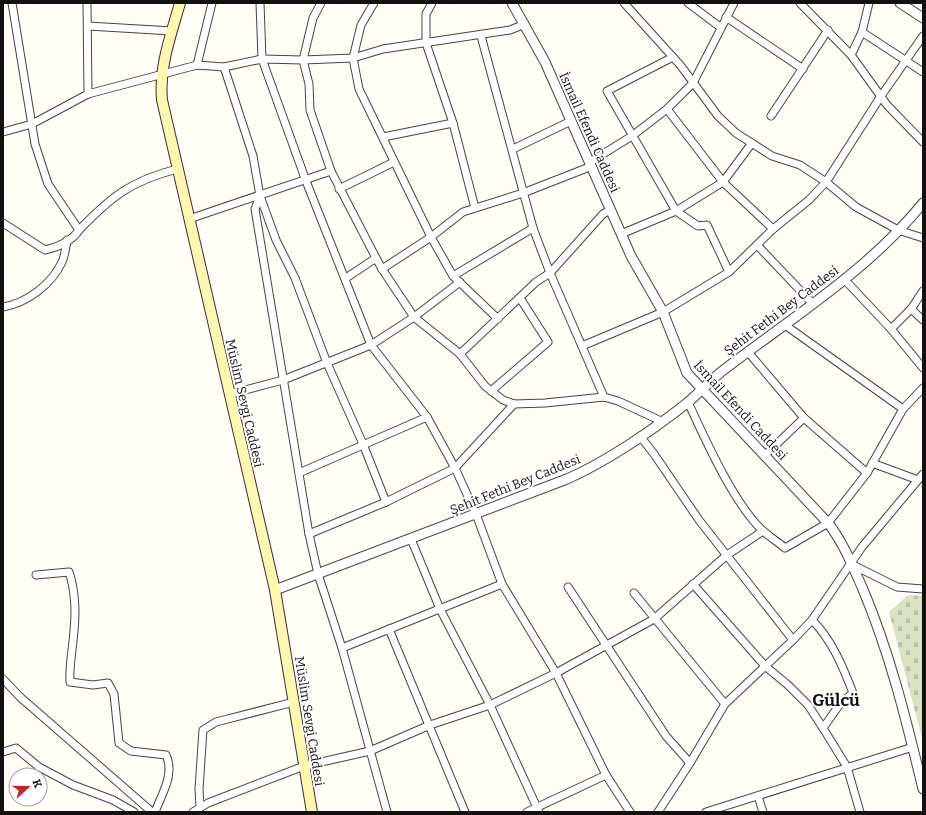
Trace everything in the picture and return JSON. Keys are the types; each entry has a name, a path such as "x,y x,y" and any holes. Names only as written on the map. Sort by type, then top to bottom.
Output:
{"main road":[{"name":"Müslim Sevgi Caddesi","path":"180,3 162,73 162,100 275,590 312,812"}],"street":[{"path":"12,3 35,144 48,184 79,230"},
{"path":"87,3 88,94"},
{"path":"197,65 212,3"},
{"path":"260,3 262,59 306,181 346,278 371,345 427,417 455,468 476,514 502,584 556,673 606,775 630,812"},
{"path":"321,3 313,18 304,60 309,84 310,110 339,190 348,202 382,269 414,316 460,354 491,391 503,400 514,404 545,403 604,396 661,421"},
{"path":"432,3 426,14 426,43 453,123 475,208"},
{"name":"İsmail Efendi Caddesi","path":"512,3 545,62 621,234 637,267 663,312 684,367 702,389 828,523 842,545 886,649 923,789"},
{"path":"624,3 673,57 718,116 736,133 772,156 800,166 826,182 856,207 898,230 923,238"},
{"path":"688,3 720,27"},
{"path":"382,269 431,237 463,212 523,193 591,164 632,136 667,109 693,83 712,48 720,27 734,3"},
{"path":"800,3 851,55 882,96 887,105 923,142"},
{"path":"851,55 862,32 869,3"},
{"path":"900,3 923,18"},
{"path":"373,4 361,25 353,58 359,89 431,237 453,276 498,319"},
{"path":"726,17 803,69"},
{"path":"3,132 32,124 88,94 162,73 197,65 224,67 262,59 304,60 353,58 383,49 480,36 510,30 525,24"},
{"path":"88,26 172,31"},
{"path":"772,116 828,30"},
{"path":"862,32 923,72"},
{"path":"480,36 513,149 533,228 550,273 604,396"},
{"path":"582,346 663,312 729,272 773,229 809,200 826,182 923,36"},
{"path":"673,57 607,91 676,211 698,226 707,225 729,272"},
{"path":"224,67 253,156 260,196 276,240 295,278 327,363 363,444 386,502"},
{"path":"667,109 723,182 773,229"},
{"path":"513,149 572,121"},
{"path":"383,137 453,123"},
{"path":"621,234 676,211 723,182 752,143"},
{"path":"339,190 394,162"},
{"path":"3,223 45,250 56,248 75,236 99,210 128,187 152,175 177,169"},
{"path":"189,219 306,181 331,171"},
{"path":"260,196 255,209 309,534 318,574 342,648 387,812"},
{"name":"Şehit Fethi Bey Caddesi","path":"275,590 582,473 640,436 688,402 748,352 813,304 844,279 898,230 923,203"},
{"path":"460,354 536,282 550,273 603,214 610,210"},
{"path":"453,276 533,228"},
{"path":"3,307 17,304 37,291 46,282 63,261 67,240"},
{"path":"757,245 813,304"},
{"path":"346,278 376,258"},
{"path":"844,279 890,329 923,368"},
{"path":"230,394 283,380 371,345 460,282"},
{"path":"890,329 911,309 923,292"},
{"path":"491,391 548,342 520,298"},
{"path":"911,309 923,320"},
{"path":"785,325 903,409"},
{"path":"748,352 804,418 867,472"},
{"path":"688,402 747,513 763,531 785,548 828,523 867,472 903,409 923,388"},
{"path":"309,534 386,502 455,468 514,404"},
{"path":"299,473 427,417"},
{"path":"765,455 804,418"},
{"path":"640,436 699,520 794,640"},
{"path":"872,463 918,480"},
{"path":"658,812 690,763 725,704 794,640 812,620 862,547 923,474"},
{"path":"193,812 200,807 304,766 370,751 430,725 490,705 556,673 654,619 727,555 763,531"},
{"path":"411,539 440,609 490,705 538,810"},
{"path":"851,564 897,587 921,588 923,581"},
{"path":"3,680 154,812 169,776 170,763 166,755 131,750 119,742 114,694 108,683 93,685 70,682 69,667 74,630 72,582 69,572 36,575"},
{"path":"342,648 502,584"},
{"path":"693,584 765,666 788,685 808,705 847,767 860,812"},
{"path":"568,587 666,736 690,763"},
{"path":"634,593 725,704"},
{"path":"812,620 824,631 843,667 853,692 840,704 823,728"},
{"path":"389,629 465,812"},
{"path":"200,807 199,788 203,730 216,722 294,702"},
{"path":"706,812 913,747"},
{"path":"3,752 16,748 39,767 73,785 113,800 134,812"},
{"path":"527,812 538,810 606,775"},
{"path":"758,796 763,812"}],"green space":[{"path":"908,595 923,596 923,742 889,612"}],"district":[{"name":"Gülcü","path":"836,700"}]}
